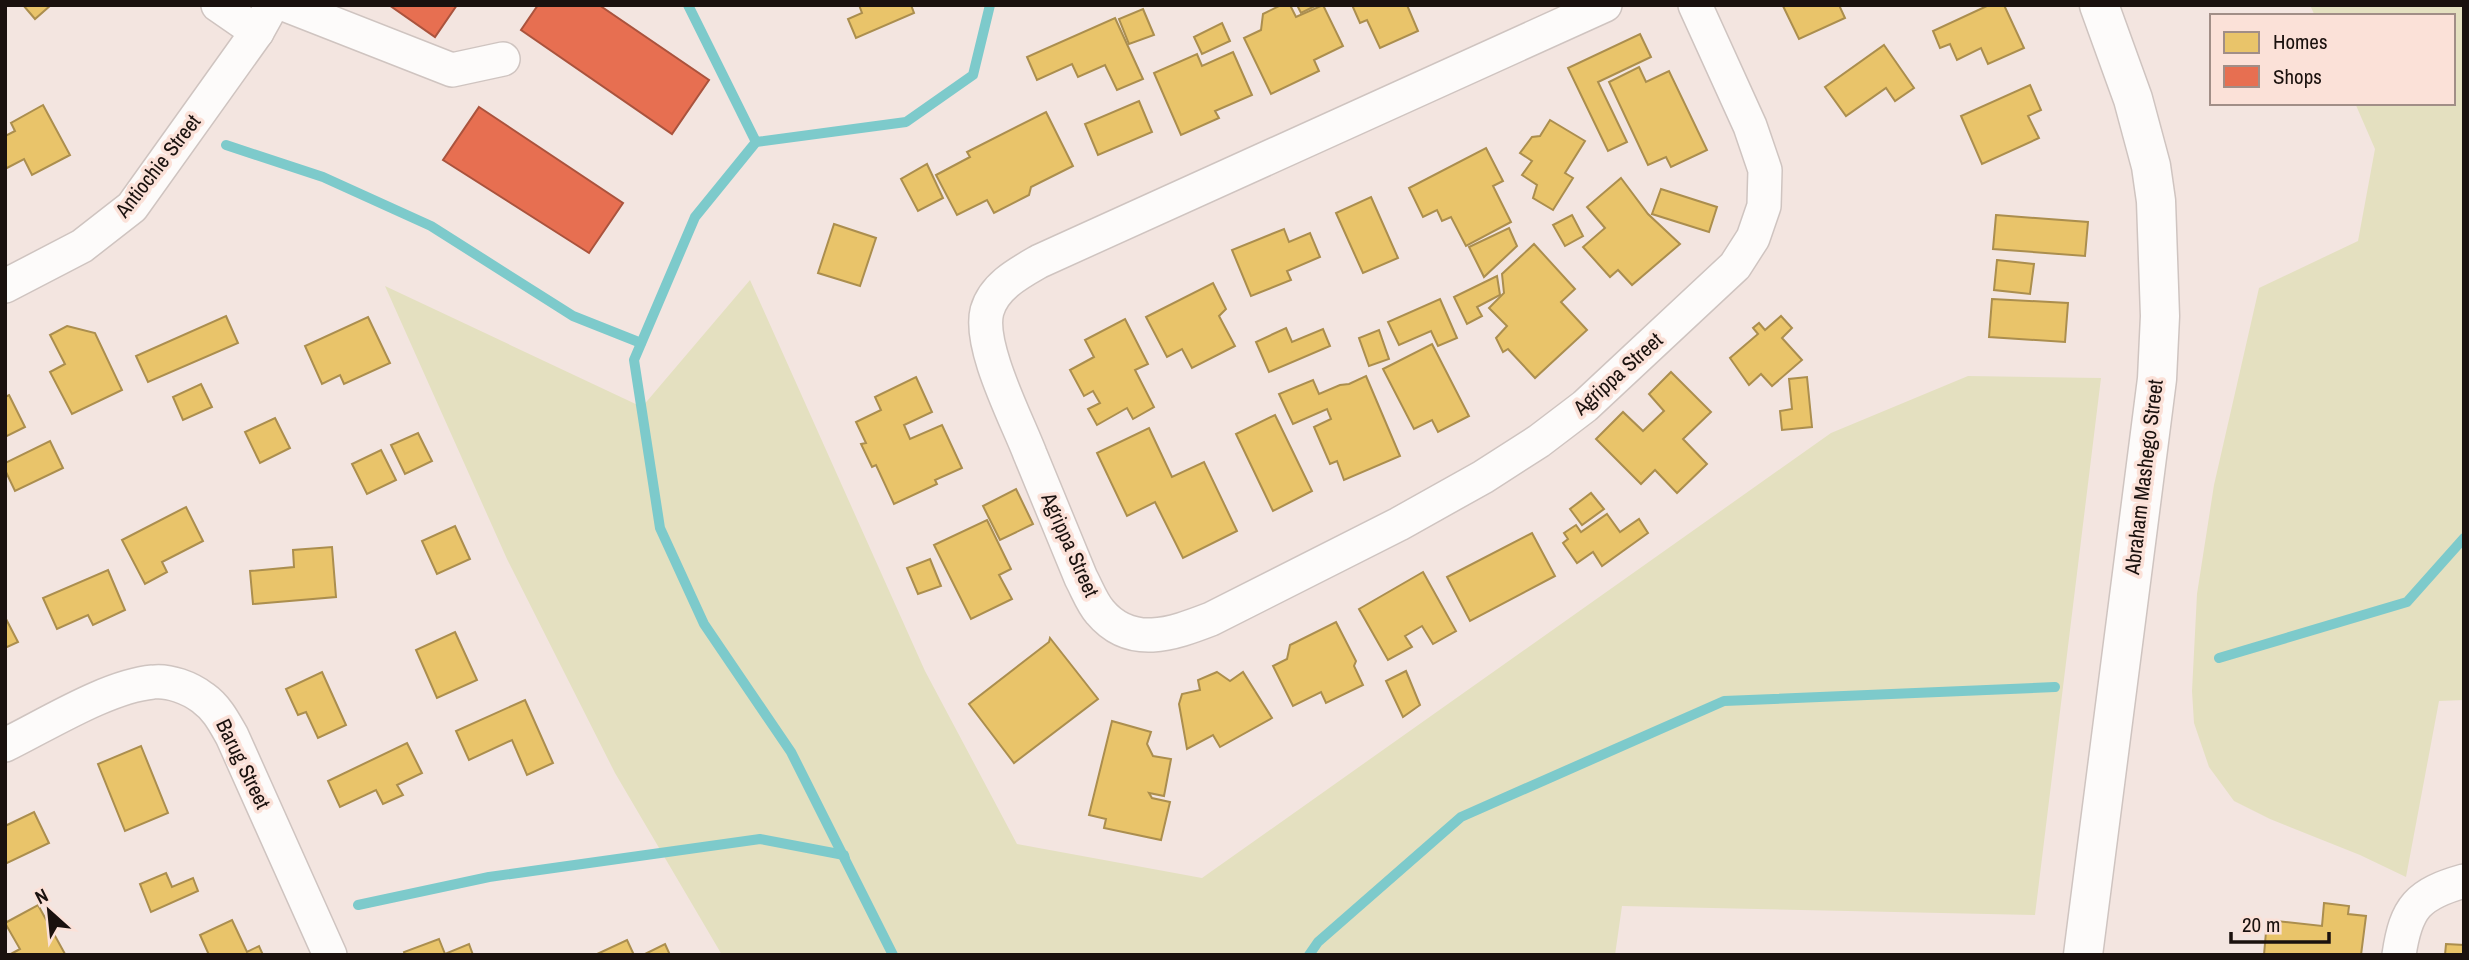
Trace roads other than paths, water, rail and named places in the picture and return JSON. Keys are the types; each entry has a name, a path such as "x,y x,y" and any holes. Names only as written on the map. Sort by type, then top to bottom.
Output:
{"main road":[{"name":"Abraham Mashego Street","path":"2083,955 2157,379 2160,327 2157,201 2151,166 2133,99 2099,5"}],"street":[{"path":"218,5 265,19"},
{"path":"286,5 452,70 503,59"},
{"name":"Agrippa Street","path":"1605,5 1040,261 1012,277 998,291 987,311 986,327 994,366 1081,578 1098,611 1116,626 1144,637 1181,631 1399,524 1483,477 1539,441 1585,406 1735,266 1753,238 1764,206 1765,170 1750,126 1695,5"},
{"name":"Antiochie Street","path":"5,286 82,246 132,207 265,19"},
{"name":"Barug Street","path":"5,745 127,687 155,681 181,686 202,697 217,710 232,736 330,955"},
{"path":"2399,955 2402,932 2420,900 2438,888 2464,881"}],"waterway":[{"path":"688,5 756,142"},
{"path":"893,955 791,752 704,624 660,528 634,360 695,217 756,142 906,122 973,75 990,5"},
{"path":"226,145 323,177 431,226 573,316 641,343"},
{"path":"2219,658 2407,602 2464,538"},
{"path":"1309,955 1318,942 1461,817 1724,701 2055,687"},
{"path":"358,905 489,877 760,839 844,855 845,859"}]}
